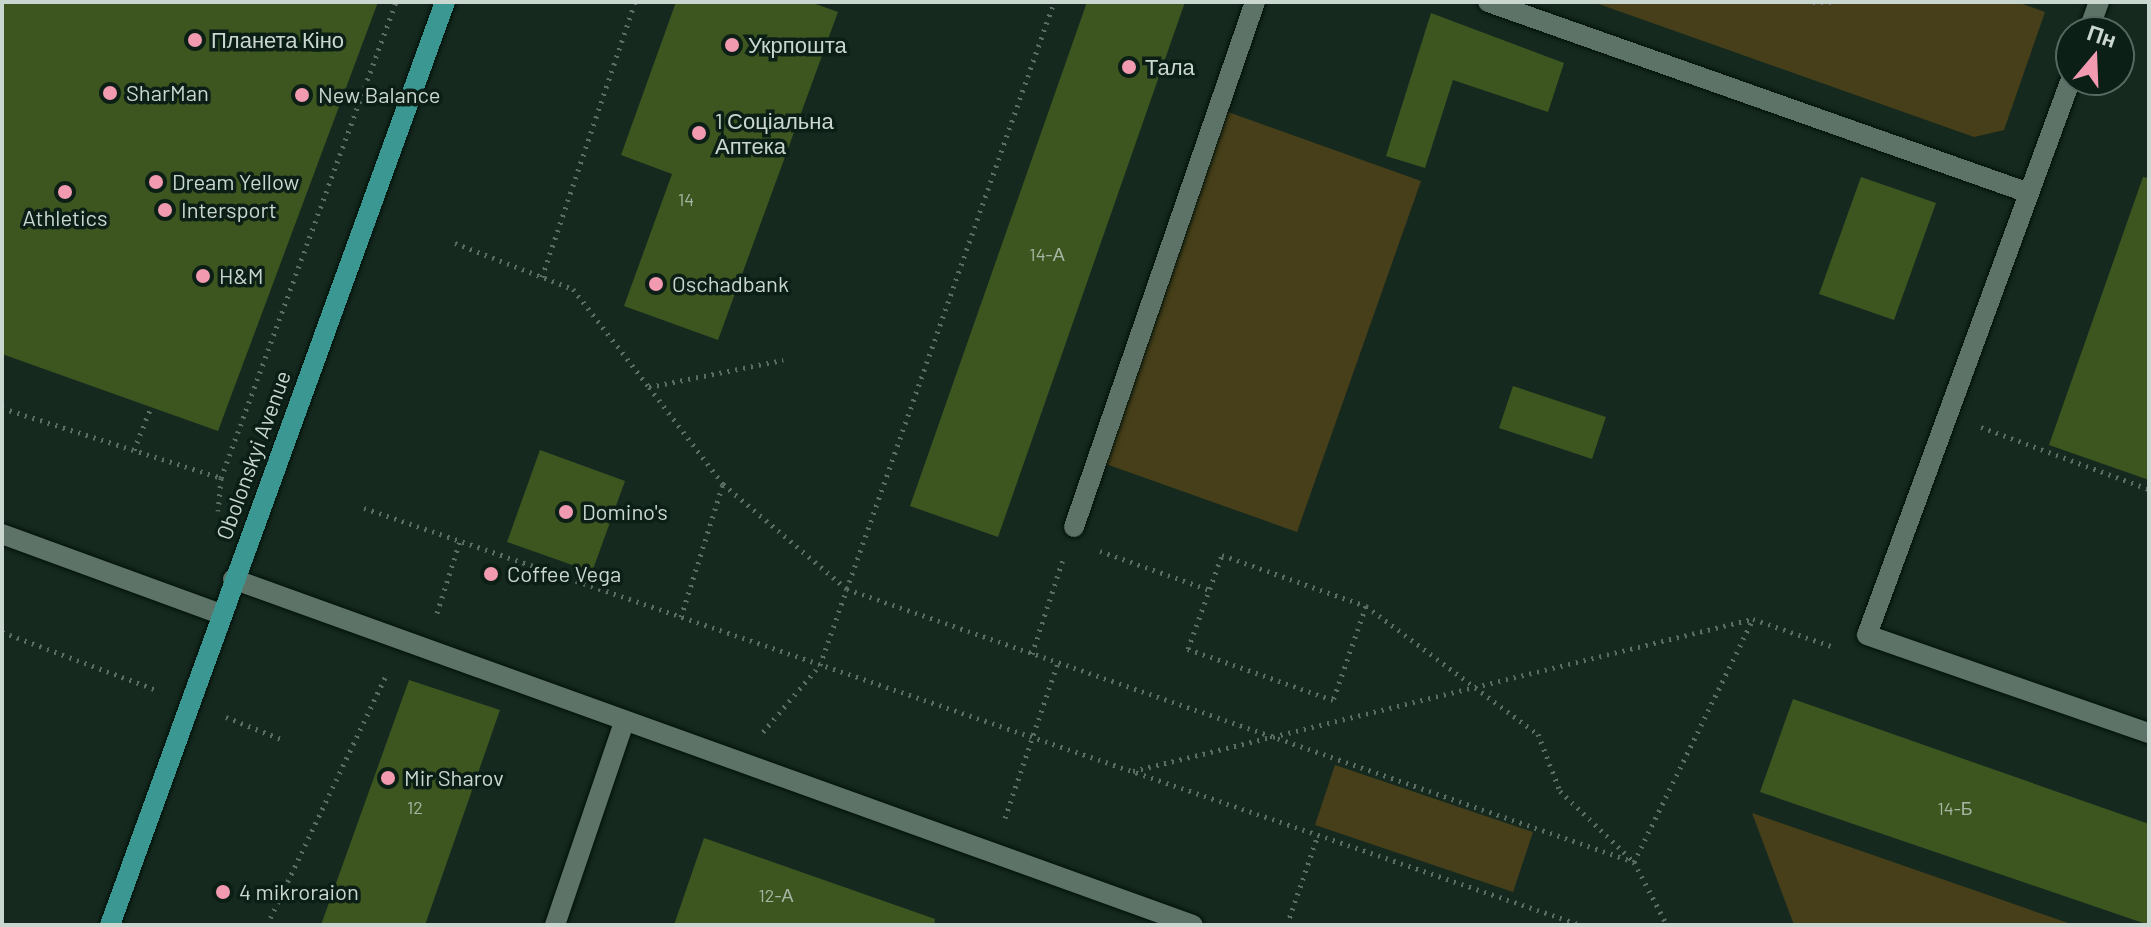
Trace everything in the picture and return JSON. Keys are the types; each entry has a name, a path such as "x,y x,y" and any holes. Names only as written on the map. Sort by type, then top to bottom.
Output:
{"main road":[{"name":"Obolonskyi Avenue","path":"110,925 233,579 445,2"}],"lane":[{"path":"1072,534 1255,2"},
{"path":"1488,2 2029,193"},
{"path":"2065,96 1867,635 2149,733"},
{"path":"2,534 221,614"},
{"path":"233,579 1193,925"},
{"path":"555,925 624,722"}],"path":[{"path":"233,579 214,542 221,478 396,2"},
{"path":"542,277 635,2"},
{"path":"737,762 820,665 1054,2"},
{"path":"1813,2 1831,2"},
{"path":"455,243 573,289 723,484 847,589 1634,862"},
{"path":"649,387 783,360"},
{"path":"134,450 151,407"},
{"path":"2,408 221,478"},
{"path":"1948,415 2149,489"},
{"path":"681,617 723,484"},
{"path":"364,508 1581,925"},
{"path":"1032,654 1072,534 1210,590"},
{"path":"267,925 401,642 435,620 460,541"},
{"path":"1366,606 1333,700 1188,649 1222,555 1366,606 1538,734 1560,791 1634,862 1667,925"},
{"path":"1634,862 1753,619"},
{"path":"1132,771 1753,619 1841,649"},
{"path":"2,632 98,669"},
{"path":"993,853 1058,662"},
{"path":"1287,925 1318,835"}],"shaded area":[{"path":"1593,2 2017,2 2045,12 2004,130 1974,137"},
{"path":"1228,112 1421,181 1297,532 1103,463"},
{"path":"1335,765 1533,832 1513,892 1315,825"},
{"path":"1752,813 2074,925 1794,925"}],"building":[{"name":"Dream Yellow","path":"2,2 378,2 218,431 2,354"},
{"path":"676,2 810,2 838,12 718,340 624,306 672,174 621,155"},
{"path":"1087,2 1185,2 998,537 910,506"},
{"path":"1431,13 1564,63 1548,112 1453,80 1425,168 1386,156"},
{"path":"1861,177 1936,203 1894,320 1819,294"},
{"path":"2143,177 2149,178 2149,480 2049,445"},
{"path":"1513,386 1606,417 1592,459 1499,428"},
{"name":"Domino's","path":"540,450 625,481 592,572 507,542"},
{"path":"409,680 500,710 425,925 321,925"},
{"path":"1793,699 2149,824 2149,925 1760,792"},
{"path":"704,838 935,919 934,925 674,925"}],"place":[{"name":"Планета Кіно","path":"195,40"},
{"name":"Укрпошта","path":"732,45"},
{"name":"Тала","path":"1129,67"},
{"name":"SharMan","path":"110,93"},
{"name":"New Balance","path":"302,95"},
{"name":"1 Соціальна Аптека","path":"699,133"},
{"name":"Dream Yellow","path":"156,182"},
{"name":"Athletics","path":"65,192"},
{"name":"Intersport","path":"165,210"},
{"name":"H&M","path":"203,276"},
{"name":"Oschadbank","path":"656,284"},
{"name":"Domino's","path":"566,512"},
{"name":"Coffee Vega","path":"491,574"},
{"name":"Mir Sharov","path":"388,778"},
{"name":"4 mikroraion","path":"223,892"}]}
